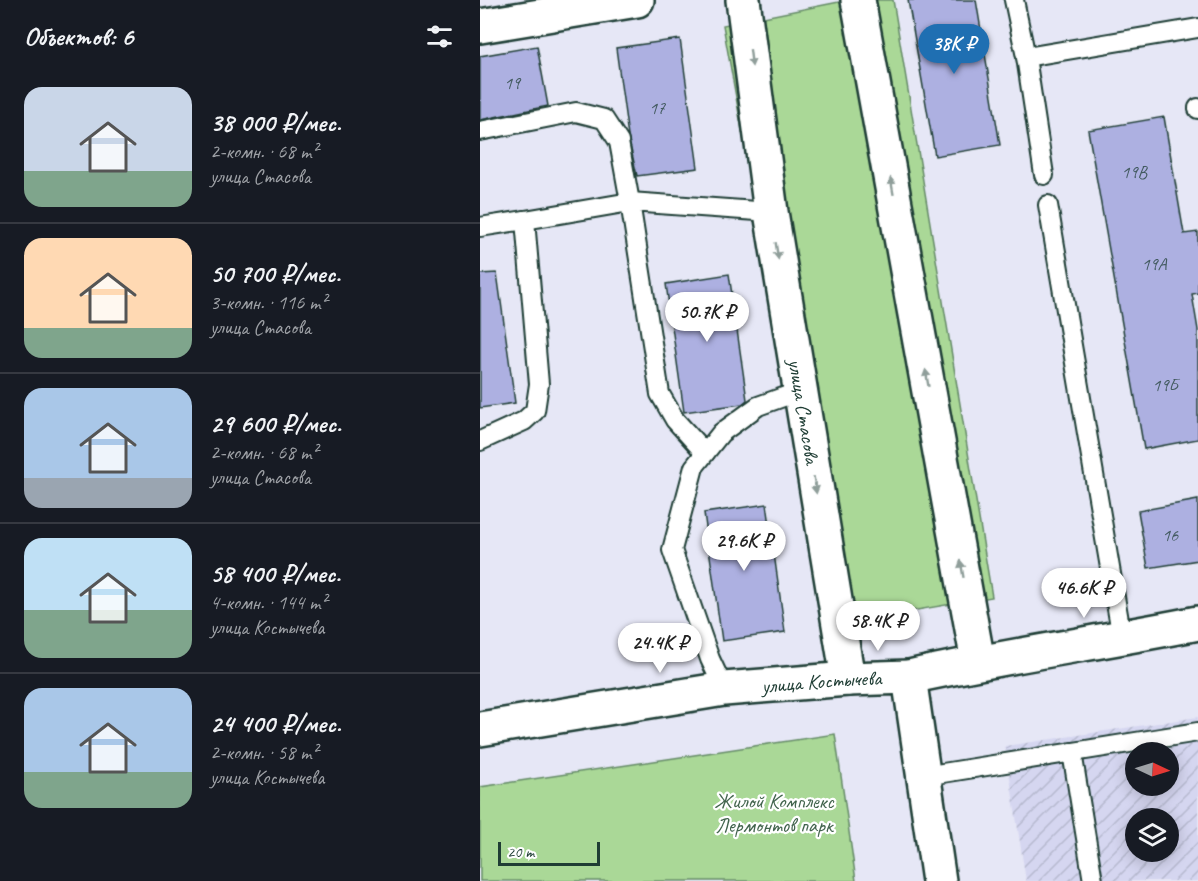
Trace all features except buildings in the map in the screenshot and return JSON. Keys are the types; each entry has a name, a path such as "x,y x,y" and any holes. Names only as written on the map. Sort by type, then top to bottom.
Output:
{"street":[{"path":"480,26 637,0"},
{"name":"улица Стасова","path":"743,0 771,212 848,679"},
{"path":"858,0 978,662"},
{"name":"улица Костычева","path":"480,729 724,689 848,679 909,677 978,662 1122,638 1198,622"},
{"path":"909,677 939,881"}],"lane":[{"path":"1014,0 1026,57 1044,175"},
{"path":"1026,57 1198,28"},
{"path":"480,131 576,112 604,119 619,142 660,394 675,420 705,453"},
{"path":"480,227 630,202 771,212"},
{"path":"1048,205 1122,638"},
{"path":"480,441 524,421 535,411 539,384 525,220"},
{"path":"724,689 710,659 672,550 694,467 721,433 758,406 800,392"},
{"path":"924,776 1198,732"},
{"path":"1072,752 1093,881"}],"shaded area":[{"path":"1198,717 1198,881 1026,881 1005,746"}],"green space":[{"path":"849,0 893,0 992,597 831,625 723,25"},
{"name":"Жилой Комплекс Лермонтов парк","path":"835,734 856,881 480,881 480,787"}]}
